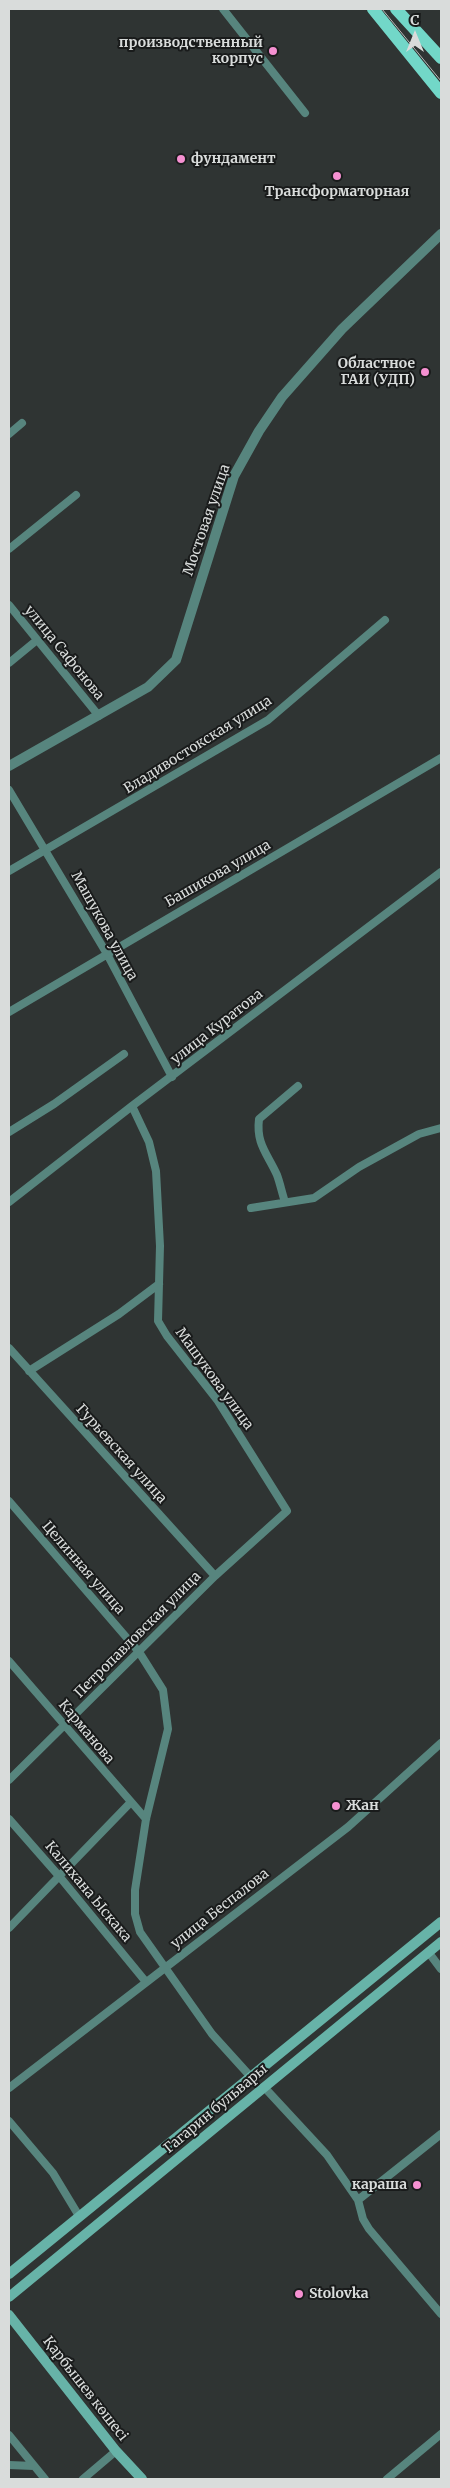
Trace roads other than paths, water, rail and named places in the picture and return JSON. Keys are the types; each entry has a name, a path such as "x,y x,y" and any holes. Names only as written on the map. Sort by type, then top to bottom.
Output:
{"main road":[{"path":"373,9 441,93"},
{"path":"396,9 441,58"},
{"name":"Гагарин бульвары","path":"9,2274 441,1922"},
{"name":"Гагарин бульвары","path":"9,2297 441,1942"},
{"path":"250,2076 264,2087"},
{"name":"Қарбышев көшесі","path":"9,2315 116,2451 142,2479"}],"street":[{"path":"222,9 305,113"},
{"name":"Мостовая улица","path":"9,766 148,687 176,660 234,476 259,431 282,397 342,329 441,234"},
{"path":"9,434 22,423"},
{"path":"9,549 76,495"},
{"name":"улица Сафонова","path":"9,605 99,716"},
{"name":"Владивостокская улица","path":"9,872 268,720 385,620"},
{"path":"9,662 37,640"},
{"name":"Башикова улица","path":"9,1012 441,758"},
{"name":"Машукова улица","path":"9,790 107,954 172,1077"},
{"name":"улица Куратова","path":"10,1198 441,872"},
{"path":"9,1132 54,1104 124,1054"},
{"path":"285,1202 277,1175 262,1148 258,1134 259,1119 298,1086"},
{"name":"Машукова улица","path":"132,1106 149,1142 156,1171 160,1284 158,1321 167,1336 218,1401 287,1511"},
{"path":"251,1208 314,1198 359,1168 418,1134 441,1128"},
{"path":"29,1371 119,1314 160,1284"},
{"name":"Гурьевская улица","path":"9,1348 215,1576"},
{"name":"Целинная улица","path":"9,1501 139,1652 163,1690 168,1729 146,1819 135,1890 135,1914 140,1932 212,2034 250,2076"},
{"name":"Петропавловская улица","path":"9,1780 215,1576 287,1511"},
{"name":"Карманова","path":"9,1661 130,1803 146,1819"},
{"name":"улица Беспалова","path":"9,2088 348,1827 441,1743"},
{"path":"9,1928 130,1803"},
{"name":"Калихана Ыскака","path":"9,1819 59,1876 146,1982"},
{"path":"428,1953 441,1969"},
{"path":"264,2087 328,2155 358,2200 363,2219 368,2228 441,2314"},
{"path":"9,2121 53,2173 79,2216"},
{"path":"358,2200 441,2134"},
{"path":"9,2434 45,2479"},
{"path":"387,2479 441,2434"},
{"path":"83,2479 116,2451"},
{"path":"9,2465 34,2466"}],"tram line":[{"path":"382,9 441,81"}],"place":[{"name":"производственный корпус","path":"273,51"},
{"name":"фундамент","path":"181,159"},
{"name":"Трансформаторная","path":"337,176"},
{"name":"Областное ГАИ (УДП)","path":"425,372"},
{"name":"Жан","path":"336,1806"},
{"name":"караша","path":"417,2185"},
{"name":"Stolovka","path":"299,2294"}]}
